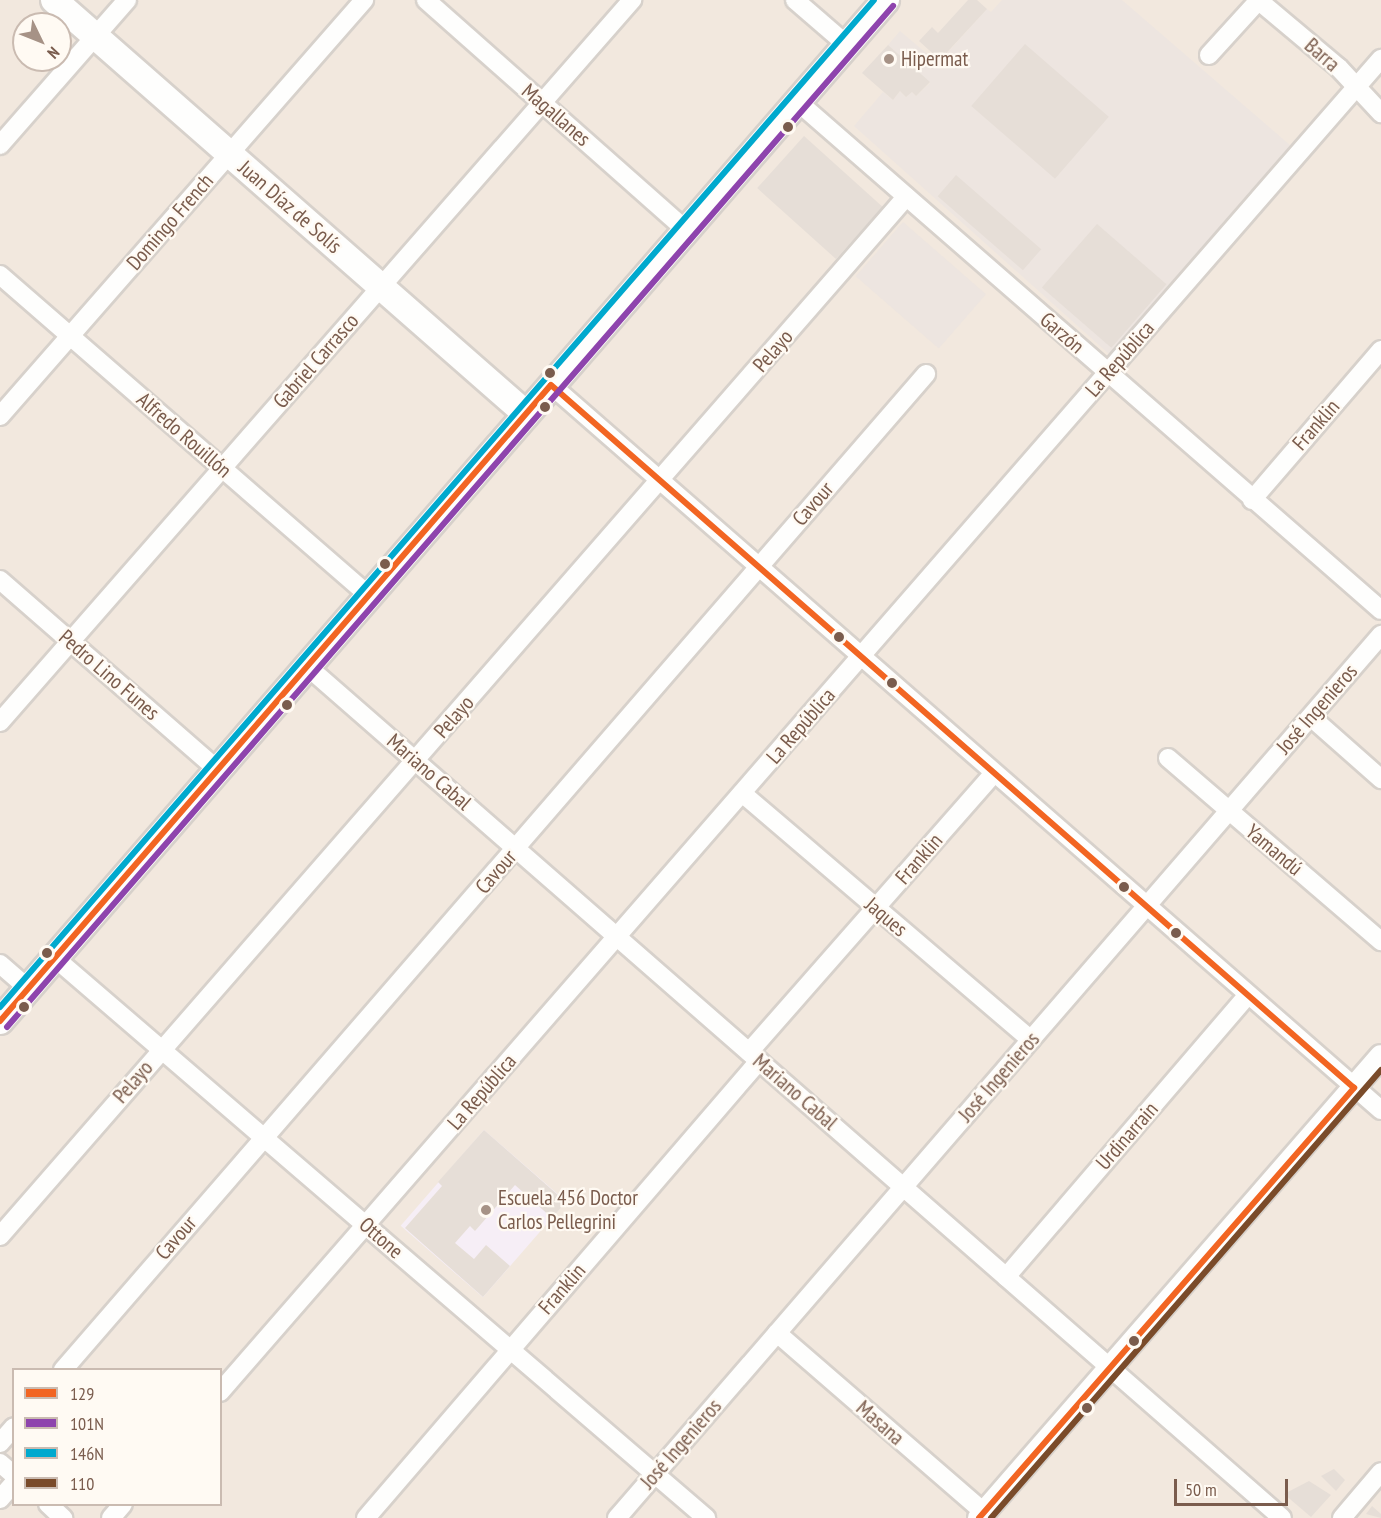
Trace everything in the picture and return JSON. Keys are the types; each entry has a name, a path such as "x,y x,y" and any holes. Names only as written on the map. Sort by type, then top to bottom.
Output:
{"main road":[{"name":"Juan Díaz de Solís","path":"54,0 526,414"},
{"path":"0,1021 886,0"}],"street":[{"path":"0,145 127,0"},
{"name":"Domingo French","path":"0,416 364,0"},
{"name":"Magallanes","path":"426,0 686,230"},
{"name":"Gabriel Carrasco","path":"0,722 632,0"},
{"path":"795,0 847,45"},
{"path":"1209,55 1258,0"},
{"name":"Barra","path":"1258,0 1381,113"},
{"name":"La República","path":"222,1390 1381,59"},
{"name":"Garzón","path":"798,102 1252,500 1381,610"},
{"name":"Pelayo","path":"0,1236 161,1049 661,482 906,197"},
{"name":"Alfredo Rouillón","path":"0,275 369,596"},
{"name":"Franklin","path":"1252,500 1381,350"},
{"name":"Cavour","path":"65,1368 926,374"},
{"path":"551,385 1381,1110"},
{"name":"Pedro Lino Funes","path":"0,580 218,770"},
{"name":"José Ingenieros","path":"617,1518 1381,634"},
{"name":"Mariano Cabal","path":"308,666 1282,1518"},
{"path":"1311,717 1381,779"},
{"name":"Yamandú","path":"1168,758 1381,941"},
{"name":"Franklin","path":"366,1518 510,1350 876,908 994,773"},
{"name":"Jaques","path":"742,793 1031,1040"},
{"name":"Ottone","path":"55,958 706,1518"},
{"path":"0,964 28,988"},
{"name":"Urdinarrain","path":"1006,1277 1248,995"},
{"path":"982,1515 1381,1056"},
{"name":"Masana","path":"777,1334 982,1515"},
{"path":"0,1443 12,1429"},
{"path":"0,1463 12,1473"},
{"path":"1342,1518 1381,1472"},
{"path":"0,1499 12,1485"},
{"path":"50,1506 63,1518"},
{"path":"111,1518 121,1506"}],"shaded area":[{"path":"0,0 1381,0 1381,1518 0,1518"},
{"path":"1002,0 1122,0 1291,146 1109,354 854,126 883,92 893,100 900,91 906,97 912,92 916,96 930,83 888,45 900,31 938,63 987,9 991,12"},
{"path":"903,222 986,294 939,349 856,276"},
{"name":"Escuela 456 Doctor Carlos Pellegrini","path":"484,1130 566,1202 483,1297 401,1226"}],"building":[{"path":"968,0 977,0 987,9 940,60 919,41 932,27 938,33"},
{"path":"1025,44 1109,117 1055,179 971,106"},
{"name":"Hipermat","path":"888,45 930,82 916,96 912,92 906,97 900,91 893,100 862,73"},
{"path":"804,136 883,207 836,259 757,188"},
{"path":"956,175 1041,249 1023,270 938,196"},
{"path":"1097,224 1166,284 1111,348 1042,287"},
{"name":"Escuela 456 Doctor Carlos Pellegrini","path":"484,1130 566,1202 552,1218 515,1185 475,1231 470,1226 455,1243 474,1259 486,1245 510,1266 483,1297 405,1228 442,1186 438,1182"},
{"path":"1334,1469 1345,1480 1336,1491 1321,1476"},
{"path":"1309,1481 1331,1495 1311,1517 1284,1494"},
{"path":"1372,1506 1381,1514 1381,1518 1366,1514"}],"transit line":[{"name":"146N","path":"0,1007 874,0"},
{"name":"101N","path":"7,1027 893,6"},
{"name":"129","path":"551,385 1354,1088"},
{"name":"129","path":"0,1021 551,385"},
{"name":"110","path":"991,1518 1381,1070"},
{"name":"129","path":"979,1518 1354,1088"}],"place":[{"name":"Hipermat","path":"889,59"},
{"name":"Escuela 456 Doctor Carlos Pellegrini","path":"486,1210"}]}
